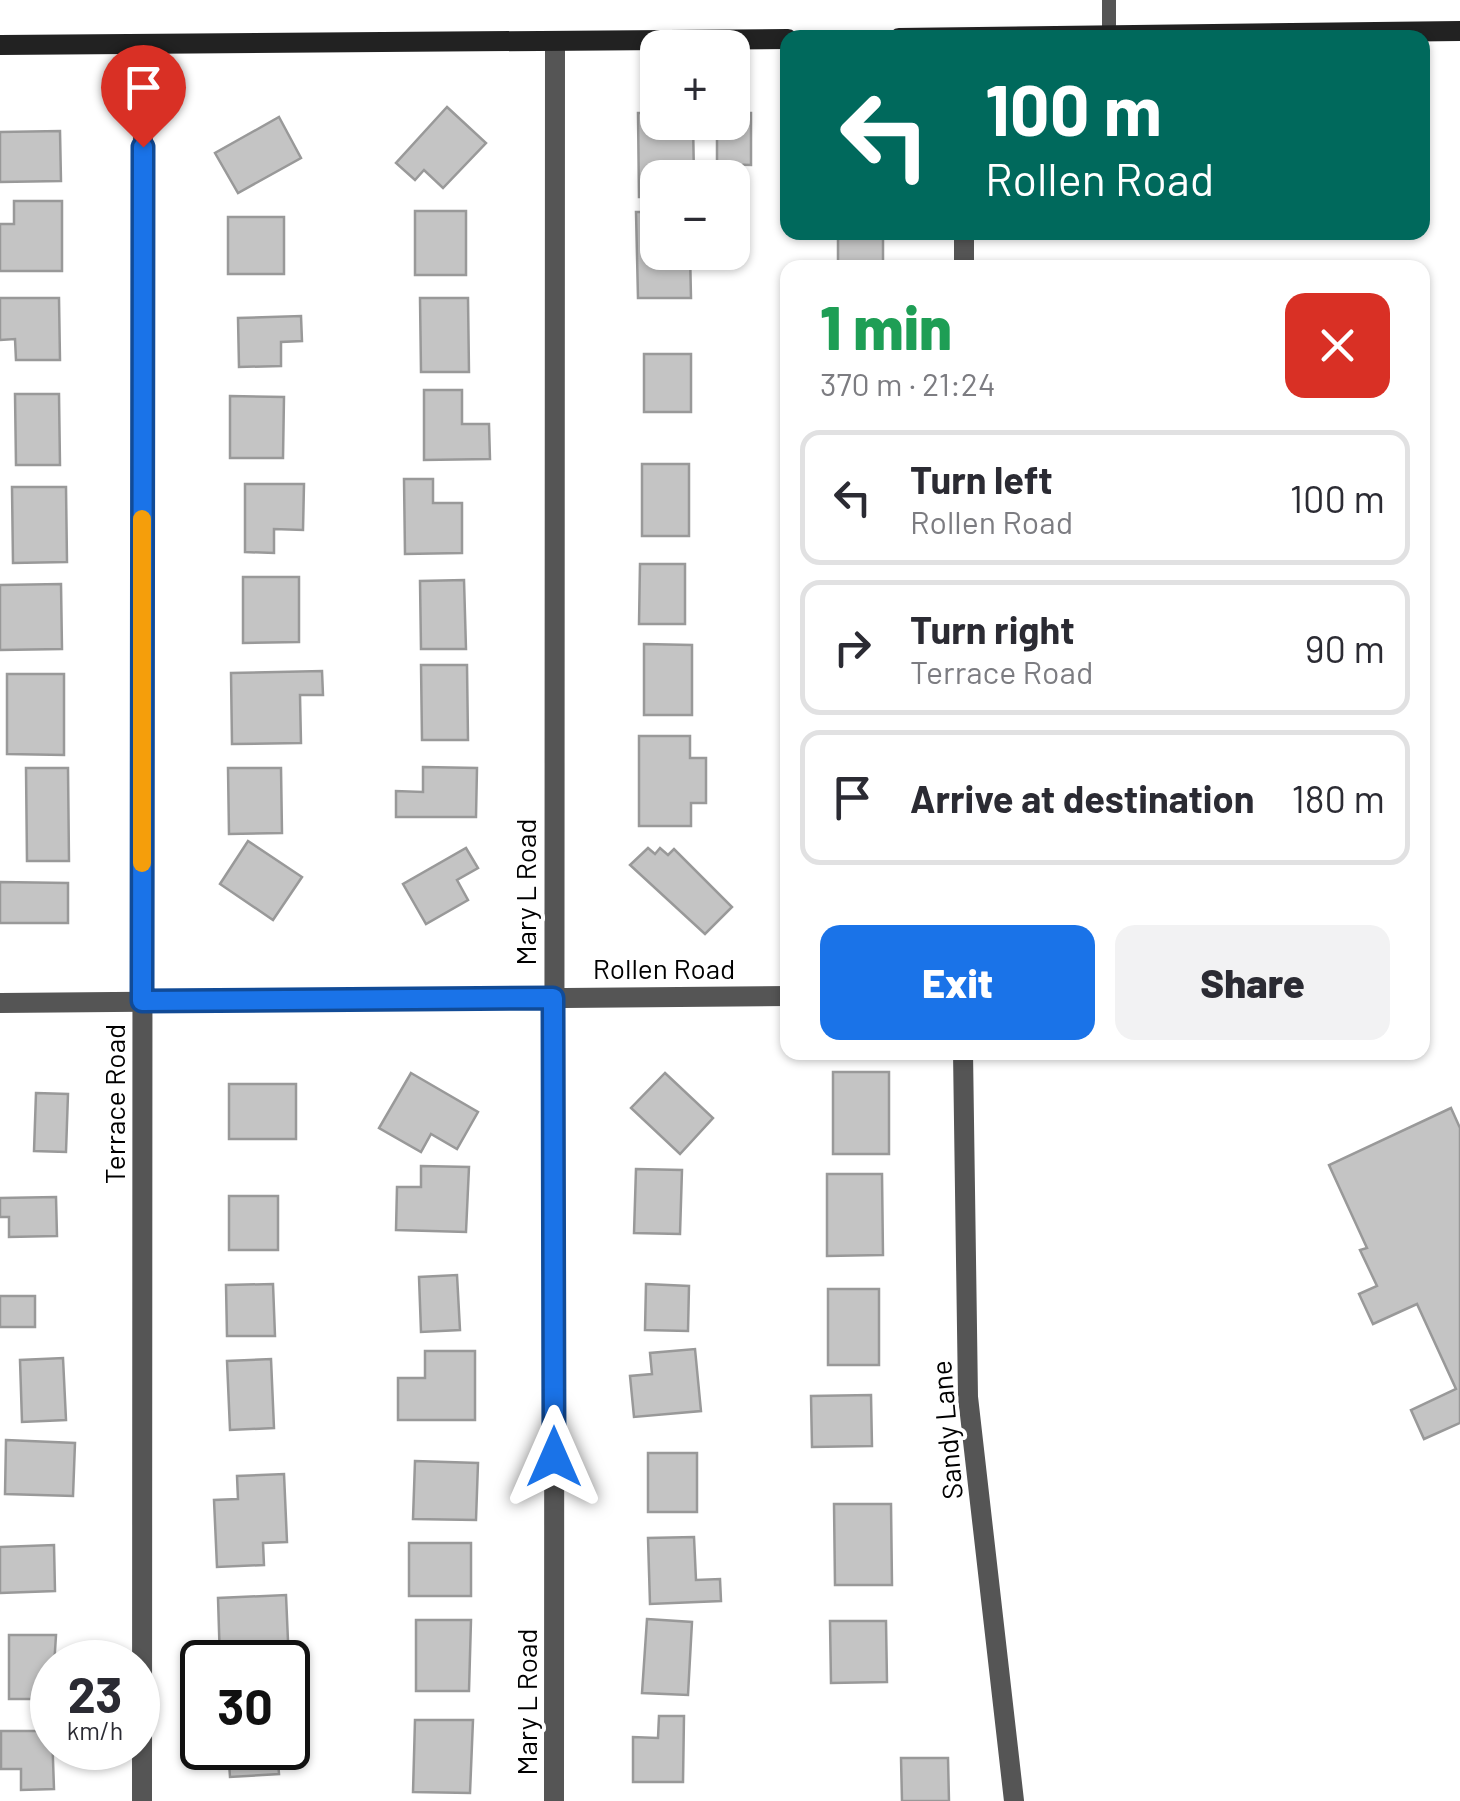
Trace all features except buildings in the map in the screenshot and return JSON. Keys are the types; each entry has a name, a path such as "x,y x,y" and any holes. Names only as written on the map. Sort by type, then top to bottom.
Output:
{"street":[{"path":"1430,32 1460,32"},
{"path":"0,45 780,40"},
{"name":"Mary L Road","path":"554,1801 555,43"},
{"name":"Terrace Road","path":"142,1801 143,46"},
{"name":"Rollen Road","path":"0,1002 780,996"},
{"name":"Sandy Lane","path":"963,1060 968,1397 1014,1801"}],"lane":[{"path":"1109,0 1109,30"}],"slow traffic":[{"path":"142,519 142,863"}],"route":[{"path":"143,147 142,1001 553,998 554,1457"}]}
